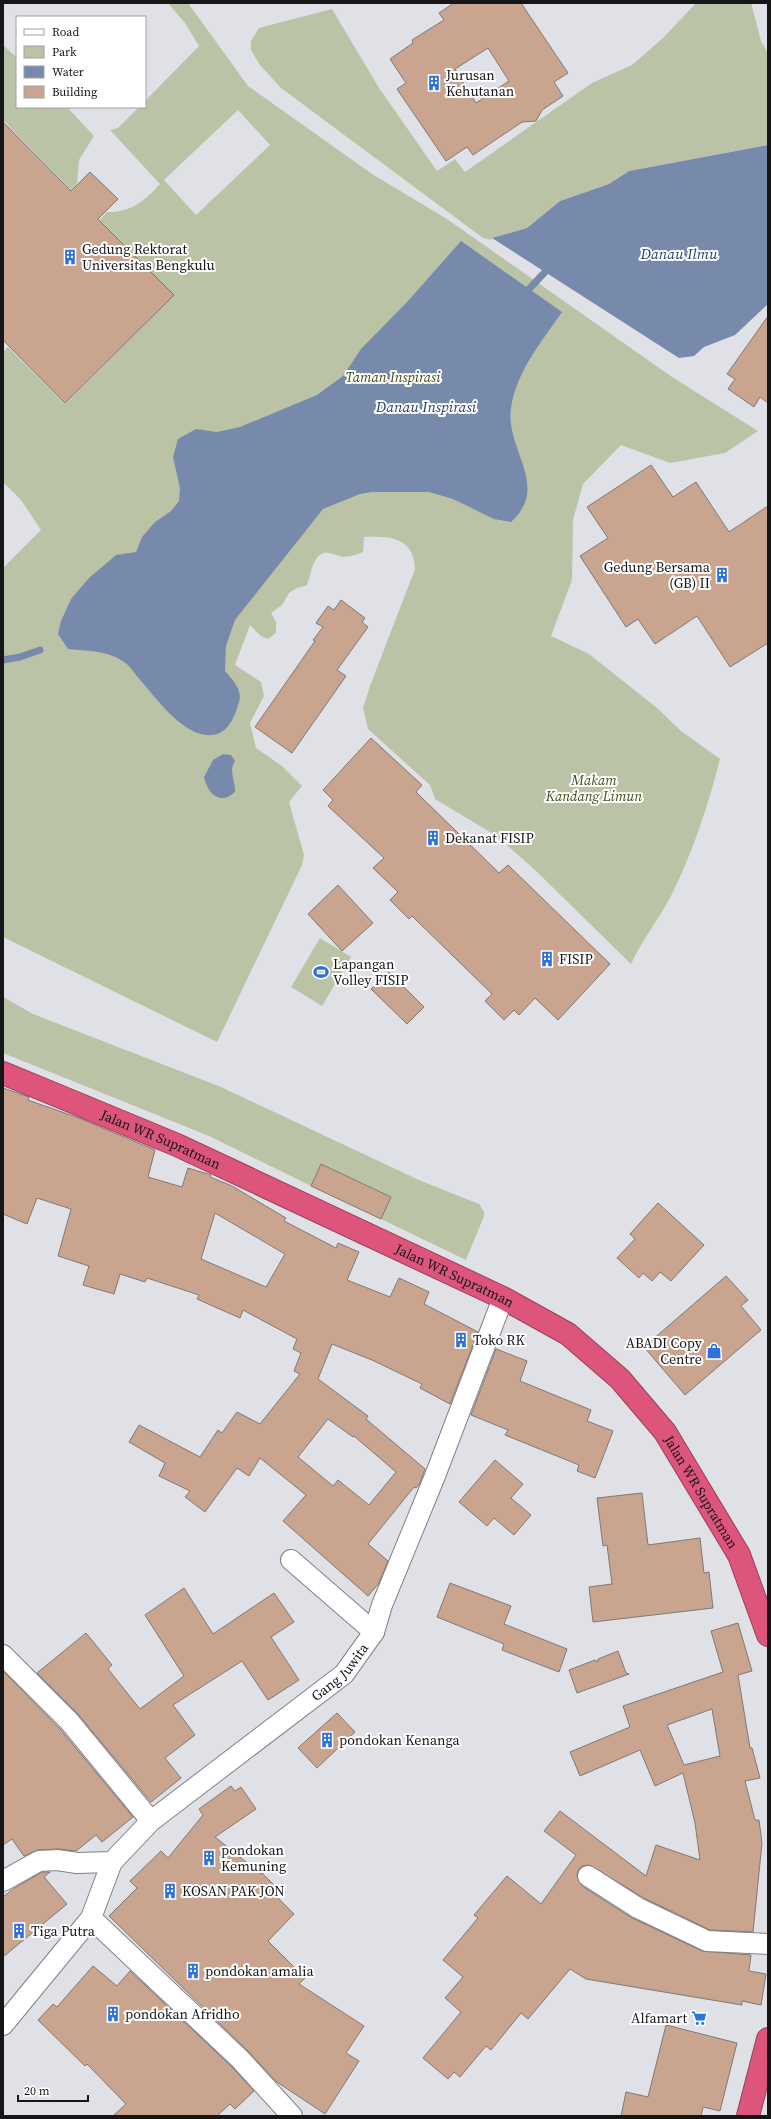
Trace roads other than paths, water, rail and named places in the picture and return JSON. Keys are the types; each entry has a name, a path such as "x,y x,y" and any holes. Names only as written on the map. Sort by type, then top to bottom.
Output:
{"highway":[{"name":"Jalan WR Supratman","path":"3,1073 177,1145 503,1298 568,1334 620,1378 665,1432 739,1555 768,1635"},
{"path":"748,2116 768,2038"}],"street":[{"name":"Gang Juwita","path":"112,1862 151,1821 344,1674 374,1632 382,1605 435,1476 503,1298"},
{"path":"291,1560 374,1632"},
{"path":"3,1655 69,1721 151,1821"},
{"path":"3,1881 39,1861 57,1860 77,1863 112,1862 91,1918 3,2025"},
{"path":"588,1876 638,1908 708,1941 768,1944"},
{"path":"91,1918 240,2059 292,2116"}],"water":[{"name":"Danau Ilmu","path":"768,145 768,304 735,335 704,347 694,356 679,358 492,238 527,228 560,201 609,184 629,171"},
{"name":"Danau Inspirasi","path":"461,241 562,312 531,357 524,369 514,394 511,408 511,423 514,438 524,467 527,481 527,495 522,508 511,522 494,519 453,499 429,492 372,492 360,494 323,509 235,620 226,646 225,671 234,681 240,698 235,715 228,726 219,733 213,735 206,735 196,732 177,720 159,702 126,663 104,653 68,649 58,634 61,621 71,599 89,578 116,555 136,552 142,537 155,522 171,511 179,501 180,488 173,457 178,439 196,429 217,432 240,427 317,395 343,376 361,349 408,301"},
{"path":"223,754 231,755 235,761 232,773 235,792 228,797 220,798 210,791 204,777 213,760"}],"waterway":[{"path":"529,289 545,272"},
{"path":"3,660 20,657 40,650"}],"place":[{"name":"Jurusan Kehutanan","path":"434,83"},
{"name":"Gedung Rektorat Universitas Bengkulu","path":"70,257"},
{"name":"Gedung Bersama (GB) II","path":"722,575"},
{"name":"Dekanat FISIP","path":"433,838"},
{"name":"FISIP","path":"547,959"},
{"name":"Lapangan Volley FISIP","path":"321,972"},
{"name":"Toko RK","path":"461,1340"},
{"name":"ABADI Copy Centre","path":"714,1351"},
{"name":"pondokan Kenanga","path":"327,1740"},
{"name":"pondokan Kemuning","path":"209,1858"},
{"name":"KOSAN PAK JON","path":"170,1891"},
{"name":"Tiga Putra","path":"19,1931"},
{"name":"pondokan amalia","path":"193,1971"},
{"name":"pondokan Afridho","path":"113,2014"},
{"name":"Alfamart","path":"699,2018"}],"park label":[{"name":"Taman Inspirasi","path":"393,377"},
{"name":"Makam Kandang Limun","path":"594,788"}]}
